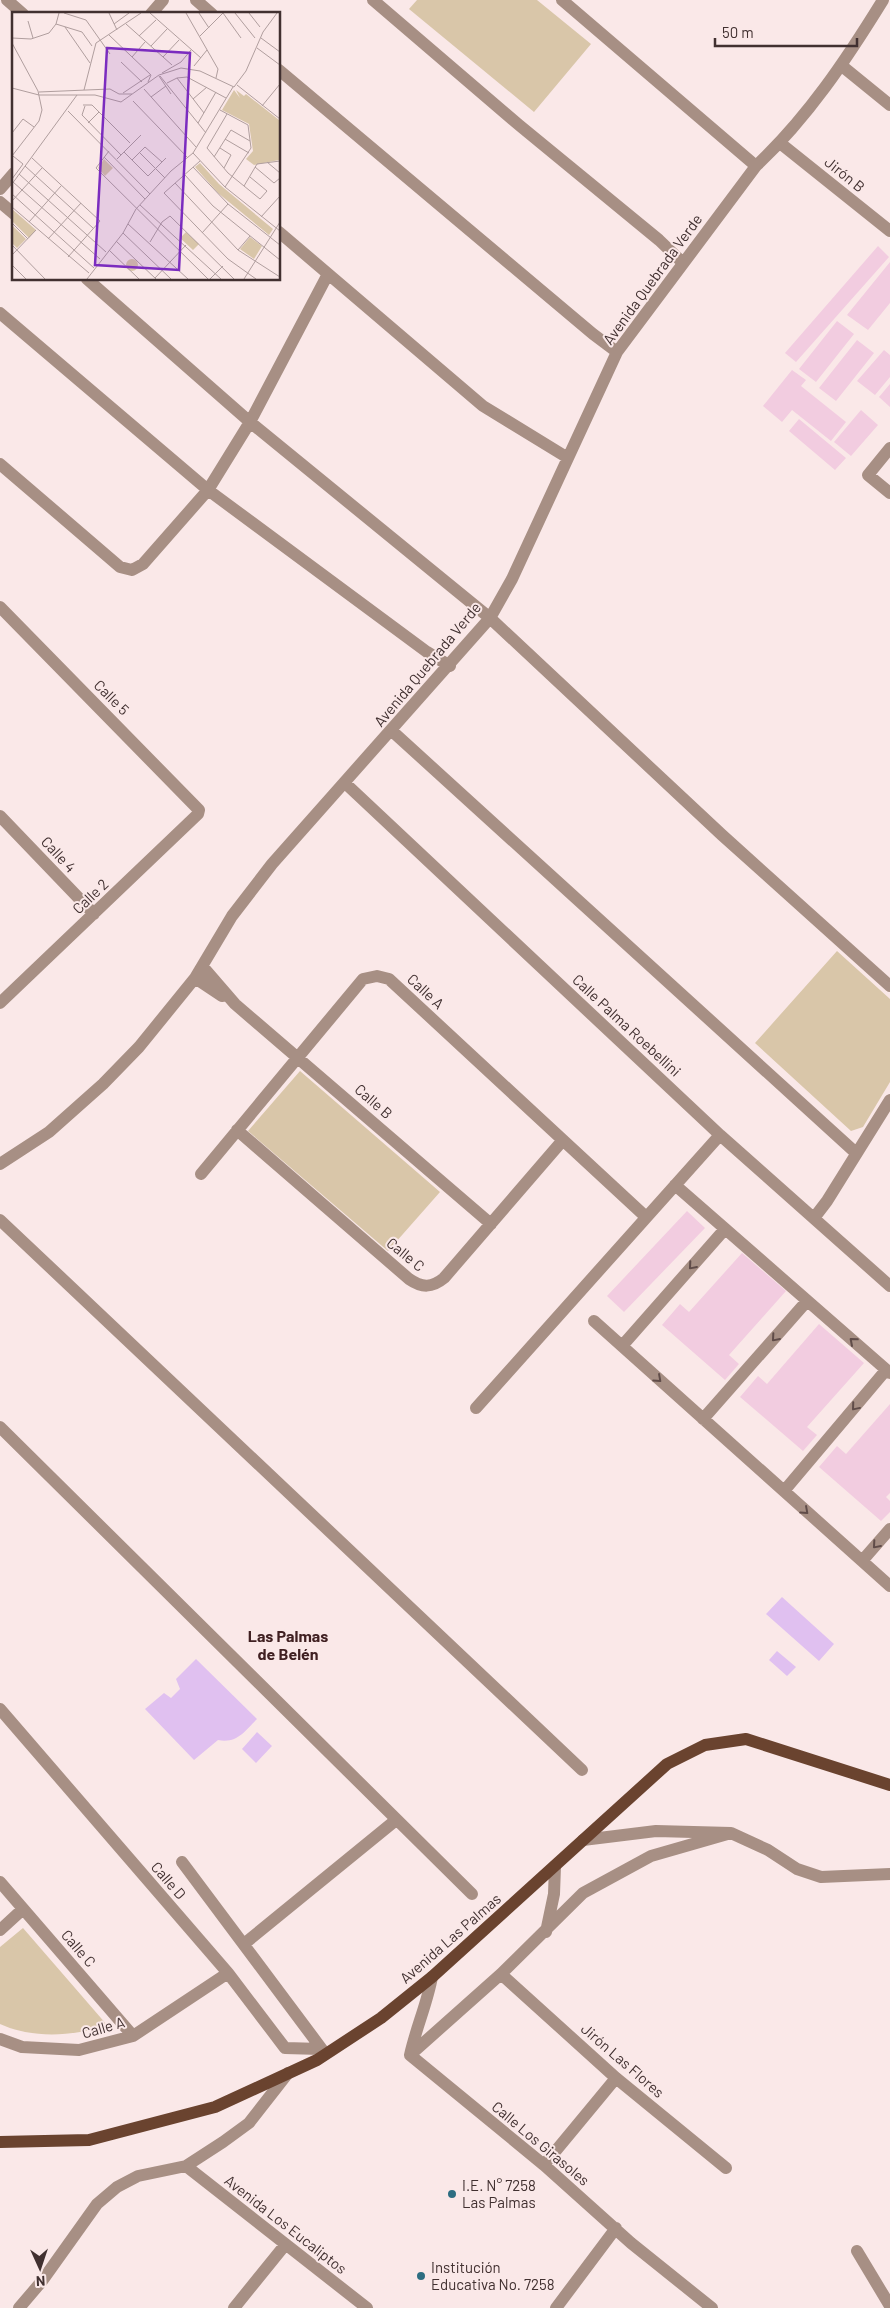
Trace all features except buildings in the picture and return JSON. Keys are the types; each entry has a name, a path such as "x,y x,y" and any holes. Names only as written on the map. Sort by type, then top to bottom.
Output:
{"main road":[{"name":"Avenida Las Palmas","path":"0,2142 89,2140 215,2107 288,2073 381,2018 432,1977 667,1764 705,1745 746,1739 890,1785"}],"street":[{"path":"7,0 21,12"},
{"path":"153,12 163,0"},
{"path":"196,0 210,12"},
{"path":"373,0 659,240 683,263"},
{"path":"562,0 756,166"},
{"name":"Avenida Quebrada Verde","path":"0,1164 49,1132 104,1084 139,1047 203,967 232,916 272,864 450,666 490,618 512,579 617,352 756,166 780,143 842,66 883,0"},
{"path":"842,66 890,105"},
{"path":"280,71 585,328 617,352"},
{"name":"Jirón B","path":"780,143 890,231"},
{"path":"0,189 12,175"},
{"path":"0,202 12,212"},
{"path":"280,233 483,406 568,458"},
{"path":"0,464 120,567 132,570 143,564 208,490 250,422 328,274"},
{"path":"88,280 250,422 490,618 722,835 890,986"},
{"path":"0,313 208,490 427,652 450,666"},
{"path":"890,448 868,475 890,493"},
{"name":"Calle 5","path":"0,607 199,810"},
{"path":"392,731 856,1153"},
{"name":"Calle Palma Roebellini","path":"345,783 720,1135 890,1286"},
{"name":"Calle 2","path":"0,1004 198,814 199,810"},
{"name":"Calle 4","path":"0,816 94,914"},
{"name":"Calle B","path":"203,967 235,1004"},
{"name":"Calle A","path":"201,1174 363,979 383,976 394,983 646,1217"},
{"name":"Calle B","path":"195,978 235,1004 491,1224"},
{"path":"814,1218 827,1201 890,1100"},
{"name":"Calle C","path":"237,1130 409,1279 423,1286 437,1284 444,1278 563,1140"},
{"path":"476,1408 720,1135"},
{"path":"675,1185 888,1372 784,1491"},
{"path":"0,1220 582,1770"},
{"path":"622,1346 724,1229"},
{"path":"703,1419 807,1301"},
{"path":"594,1321 890,1586"},
{"path":"0,1427 472,1894"},
{"path":"862,1561 890,1529"},
{"name":"Calle D","path":"0,1709 228,1973 285,2048 323,2051"},
{"path":"244,1944 396,1820"},
{"path":"583,1840 656,1831 731,1832 768,1850 797,1869 822,1877 890,1874"},
{"path":"410,2055 546,1932 583,1893 651,1856 731,1832"},
{"path":"182,1862 323,2051"},
{"path":"546,1932 554,1894 556,1866"},
{"name":"Calle C","path":"0,1882 133,2036"},
{"path":"0,1930 23,1909"},
{"name":"Calle A","path":"0,2039 22,2047 79,2050 133,2036 228,1973"},
{"name":"Jirón Las Flores","path":"501,1974 616,2078 726,2168"},
{"path":"410,2055 414,2033 426,2006 432,1977"},
{"name":"Calle Los Girasoles","path":"410,2055 544,2165 712,2308"},
{"path":"19,2308 42,2281 97,2204 110,2193 138,2176 186,2166 249,2123 288,2073"},
{"path":"544,2165 616,2078"},
{"name":"Avenida Los Eucaliptos","path":"186,2166 367,2308"},
{"path":"556,2308 616,2228"},
{"path":"234,2308 284,2244"},
{"path":"857,2251 890,2306"}],"shaded area":[{"path":"417,0 537,0 591,44 534,112 409,9"},
{"path":"837,951 890,999 890,1082 863,1127 851,1131 755,1043"},
{"path":"300,1071 440,1192 388,1251 248,1131"},
{"path":"782,1597 834,1644 819,1661 766,1614"},
{"path":"777,1651 796,1667 787,1676 769,1660"},
{"path":"196,1659 257,1719 240,1736 225,1741 218,1740 194,1760 145,1709 164,1693 171,1698 180,1689 176,1679"},
{"path":"257,1732 272,1746 256,1763 242,1749"},
{"path":"23,1928 106,2026 66,2034 39,2034 13,2029 0,2024 0,1947"}],"place":[{"name":"I.E. N° 7258 Las Palmas","path":"452,2194"},
{"name":"Institución Educativa No. 7258","path":"421,2276"}],"district":[{"name":"Las Palmas de Belén","path":"288,1644"}]}
